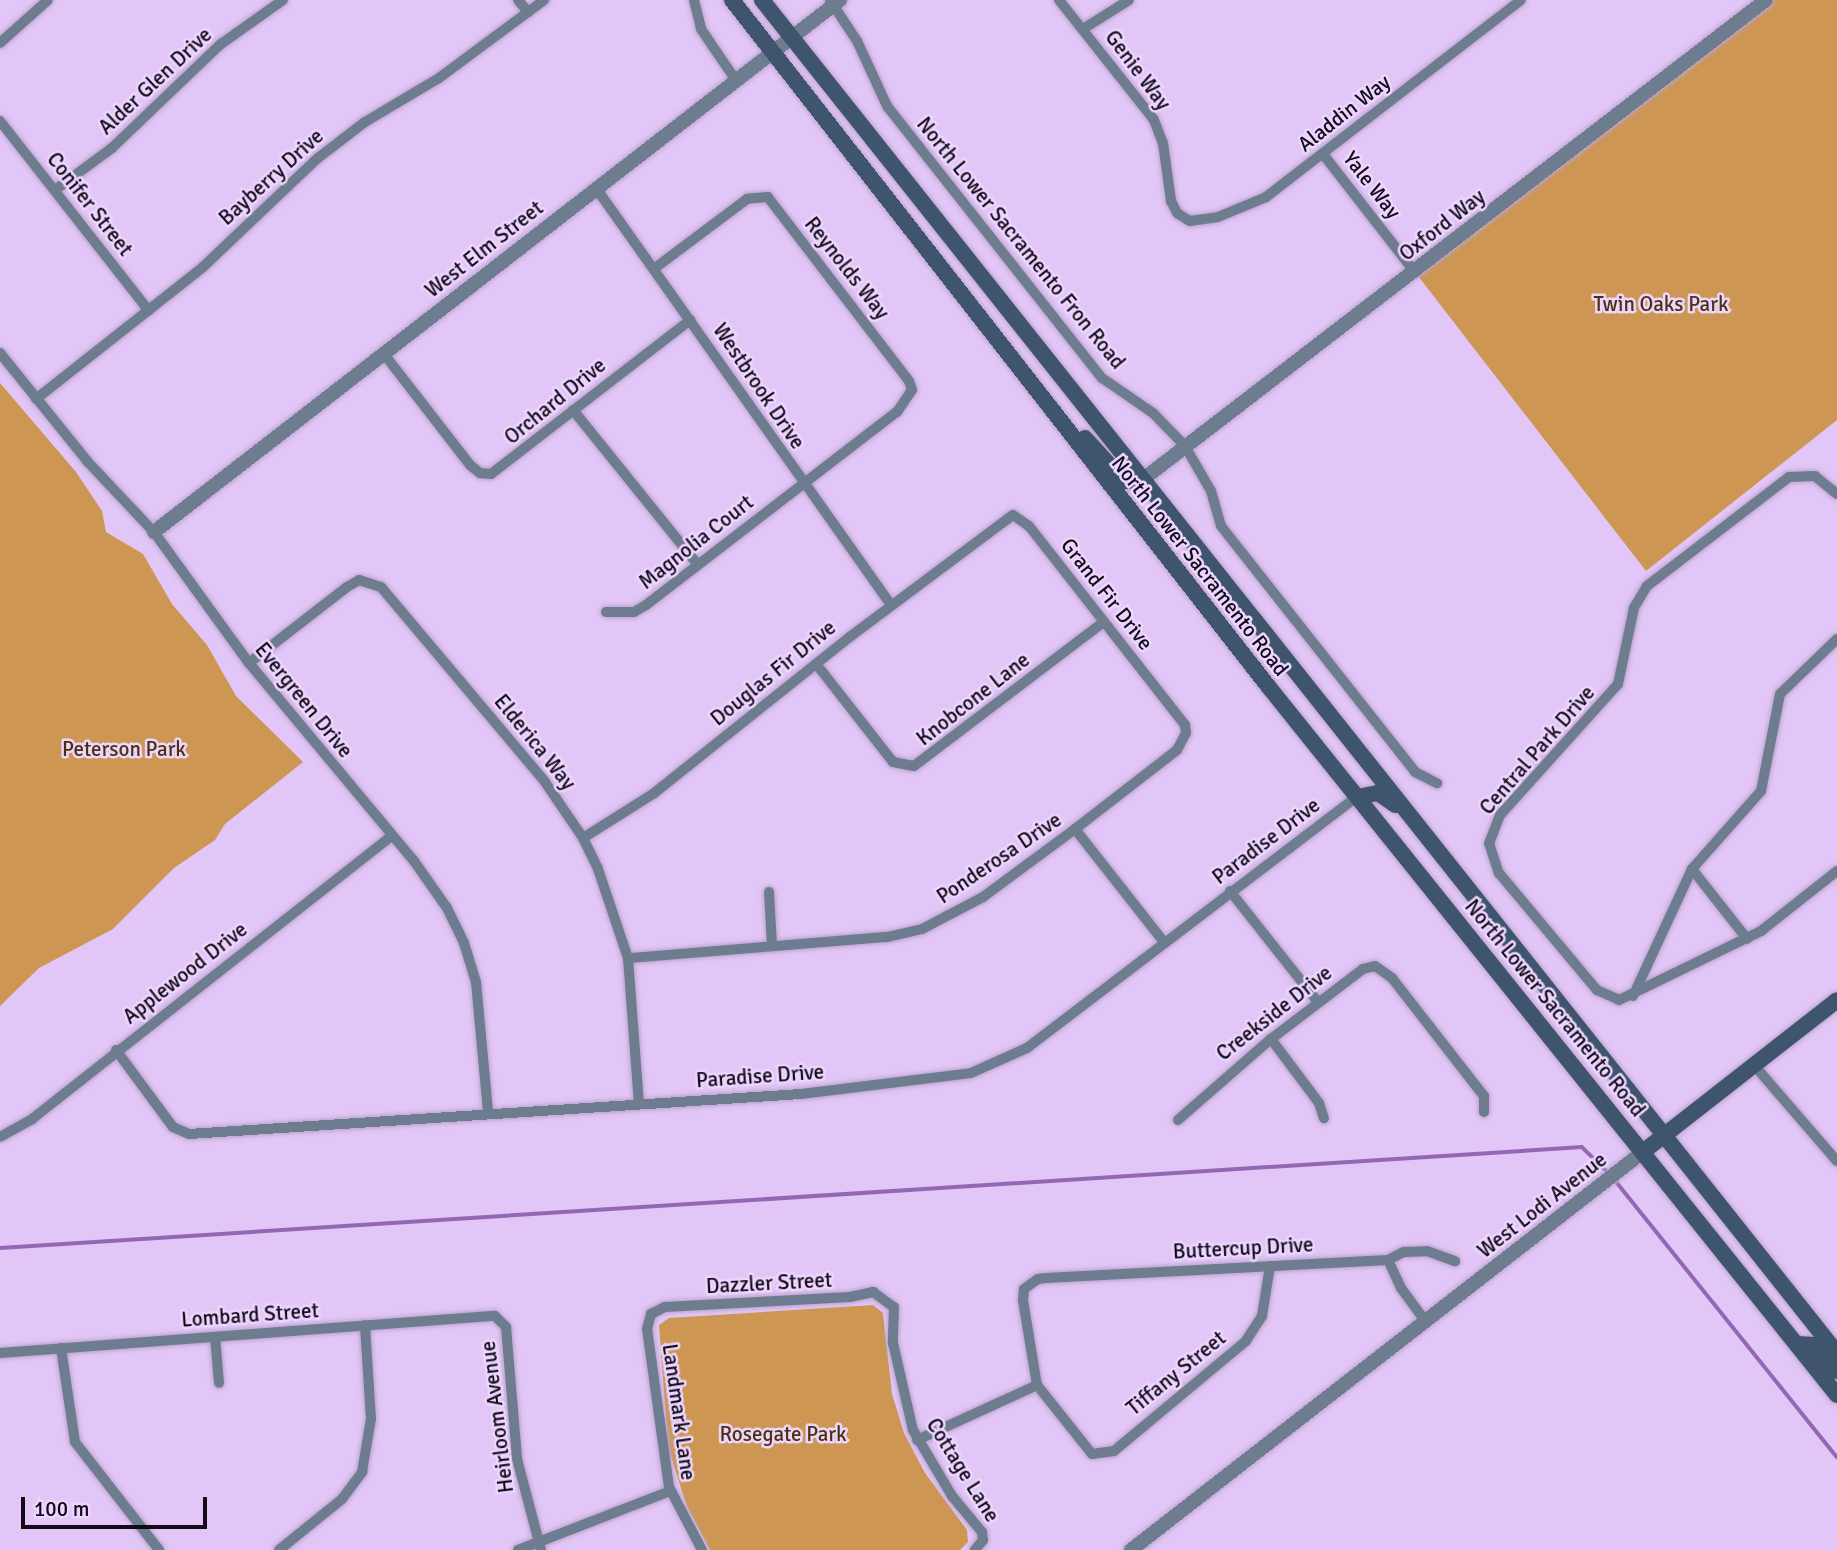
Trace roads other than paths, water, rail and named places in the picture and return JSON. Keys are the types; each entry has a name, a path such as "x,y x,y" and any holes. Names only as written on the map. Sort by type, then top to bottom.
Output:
{"main road":[{"name":"North Lower Sacramento Road","path":"732,0 1042,399 1357,797 1837,1395"},
{"name":"North Lower Sacramento Road","path":"762,0 1837,1353"},
{"path":"1042,399 1066,415 1124,481 1142,480"},
{"path":"1357,797 1378,793 1410,818"},
{"name":"West Lodi Avenue","path":"1644,1152 1837,1000"},
{"path":"1797,1344 1815,1345 1837,1371"}],"street":[{"path":"0,43 48,0"},
{"name":"Alder Glen Drive","path":"55,190 113,148 221,44 283,0"},
{"path":"519,0 528,12"},
{"name":"Bayberry Drive","path":"36,399 203,267 318,158 544,0"},
{"path":"694,0 701,29 735,79"},
{"name":"Genie Way","path":"1059,0 1158,127 1177,213"},
{"path":"1083,29 1129,0"},
{"name":"Aladdin Way","path":"1177,213 1190,221 1254,205 1521,0"},
{"name":"Oxford Way","path":"1142,480 1766,0"},
{"name":"West Elm Street","path":"154,532 834,2"},
{"name":"North Lower Sacramento Fron Road","path":"834,2 857,41 887,106 1102,377 1153,413 1185,446 1211,491 1222,526 1415,772 1437,783"},
{"name":"Conifer Street","path":"0,121 149,311"},
{"name":"Yale Way","path":"1323,154 1415,272"},
{"name":"Westbrook Drive","path":"596,188 655,268 802,484 891,606"},
{"name":"Reynolds Way","path":"655,268 738,206 758,195 768,198 909,381 912,390"},
{"name":"Orchard Drive","path":"384,354 470,465 480,473 491,474 690,320"},
{"name":"Evergreen Drive","path":"0,353 36,399 154,532 249,663 392,836 447,908 471,961 481,1013 488,1111"},
{"name":"Magnolia Court","path":"606,612 634,612 897,412 912,390"},
{"path":"573,410 698,565"},
{"name":"Central Park Drive","path":"1633,996 1619,1000 1597,990 1499,873 1489,843 1492,830 1618,684 1634,608 1647,586 1789,477 1815,476 1837,494"},
{"name":"Grand Fir Drive","path":"985,533 1003,519 1020,517 1185,729"},
{"name":"Douglas Fir Drive","path":"583,838 653,794 985,533"},
{"name":"Elderica Way","path":"249,663 347,587 359,580 376,582 545,782 583,838 628,958 639,1104"},
{"name":"Knobcone Lane","path":"817,665 893,762 914,766 1104,622"},
{"path":"1633,996 1692,869 1761,791 1780,694 1837,639"},
{"name":"Ponderosa Drive","path":"628,958 886,937 922,929 983,897 1075,829 1177,750 1185,729"},
{"name":"Paradise Drive","path":"116,1050 173,1127 189,1134 488,1111 801,1094 971,1073 1027,1048 1357,797"},
{"path":"1075,829 1164,942"},
{"name":"Applewood Drive","path":"0,1137 32,1119 116,1050 392,836"},
{"path":"1692,869 1747,939"},
{"path":"1633,996 1747,939 1837,871"},
{"path":"769,891 772,945"},
{"path":"1230,891 1318,1002"},
{"name":"Creekside Drive","path":"1178,1120 1197,1099 1318,1002 1363,969 1375,966 1398,986 1484,1096 1484,1112"},
{"path":"1271,1039 1319,1103 1324,1118"},
{"path":"1754,1065 1837,1161"},
{"name":"West Lodi Avenue","path":"1130,1550 1272,1443 1644,1152"},
{"name":"Buttercup Drive","path":"1037,1385 1024,1308 1024,1289 1030,1283 1046,1278 1388,1259 1427,1251 1455,1261"},
{"path":"1388,1259 1401,1287 1426,1322"},
{"name":"Tiffany Street","path":"1037,1385 1085,1448 1098,1456 1114,1451 1246,1341 1262,1316 1270,1266"},
{"name":"Dazzler Street","path":"651,1314 665,1307 873,1292 888,1299"},
{"name":"Cottage Lane","path":"888,1299 894,1307 893,1343 904,1406 917,1440 953,1496 977,1523 983,1540 975,1550"},
{"name":"Landmark Lane","path":"651,1314 647,1329 670,1491 702,1550"},
{"name":"Lombard Street","path":"0,1353 495,1316 502,1321"},
{"name":"Heirloom Avenue","path":"502,1321 517,1459 538,1545"},
{"path":"279,1550 342,1499 362,1472 372,1419 365,1325"},
{"path":"215,1337 219,1383"},
{"path":"61,1348 75,1443 159,1550"},
{"path":"917,1440 1037,1385"},
{"path":"518,1550 538,1545 670,1491"}],"waterway":[{"path":"0,1248 1582,1147 1610,1174"},
{"path":"1615,1180 1837,1457"}],"park label":[{"name":"Twin Oaks Park","path":"1661,304"},
{"name":"Peterson Park","path":"124,749"},
{"name":"Rosegate Park","path":"783,1434"}]}
